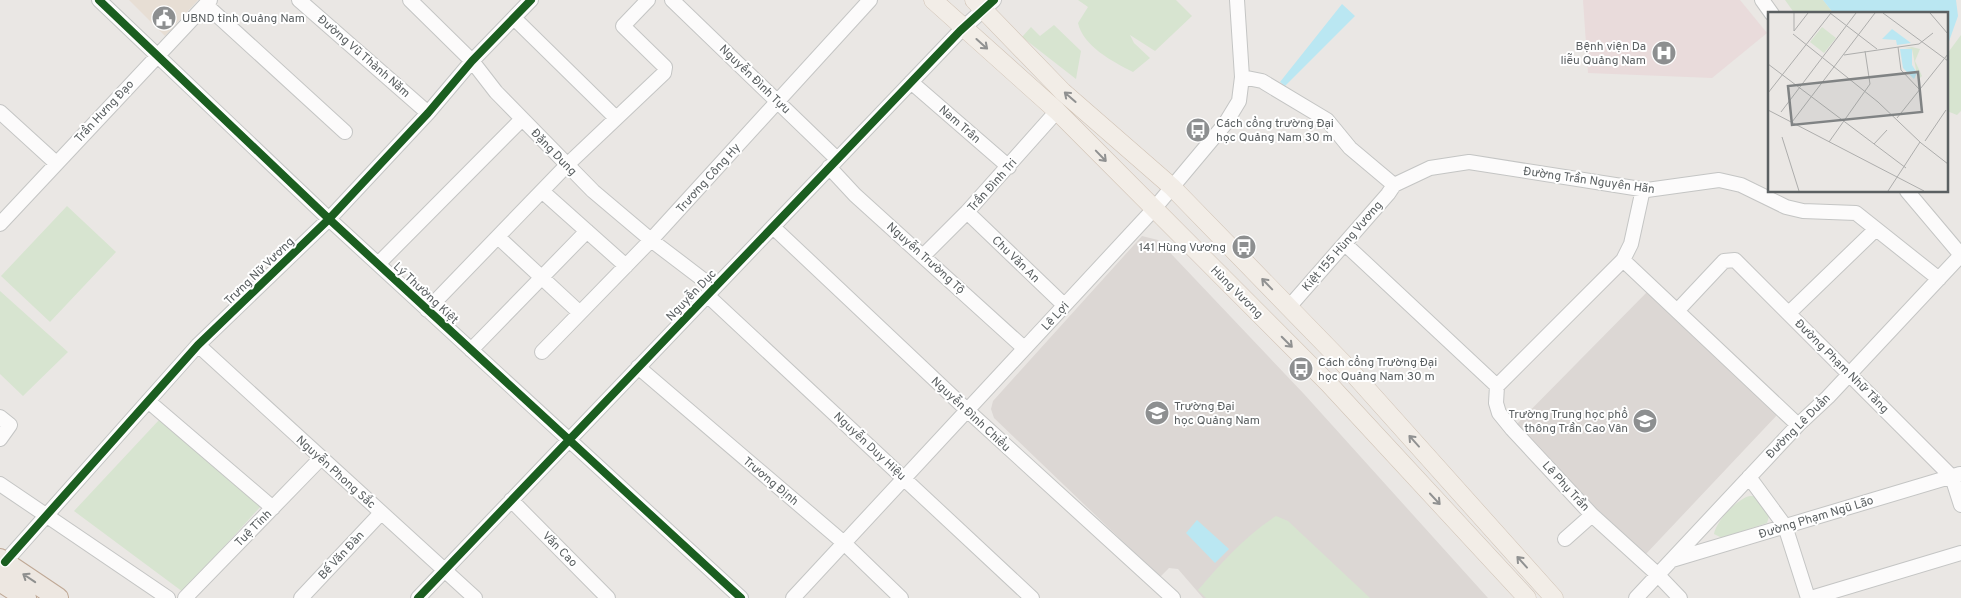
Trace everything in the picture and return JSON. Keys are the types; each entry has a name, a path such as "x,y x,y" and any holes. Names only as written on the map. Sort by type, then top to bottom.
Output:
{"highway":[{"path":"1,567 26,598"},
{"path":"1,567 58,598"}],"main road":[{"name":"Hùng Vương","path":"933,0 1057,111 1153,210 1328,382 1527,598"},
{"path":"984,3 1063,92 1172,187 1350,369 1554,598"}],"street":[{"name":"Lý Thường Kiệt","path":"100,0 156,56 329,219 741,598"},
{"name":"Đường Vũ Thành Năm","path":"299,0 428,113"},
{"name":"Trưng Nữ Vương","path":"1,567 198,345 329,219 428,113 472,61 531,0"},
{"path":"427,310 567,166 666,70 624,29 626,22 648,0"},
{"name":"Nguyễn Đình Tựu","path":"672,0 778,101 833,163"},
{"name":"Trương Công Hy","path":"542,352 651,240 870,0"},
{"name":"Lê Lợi","path":"793,598 1153,210 1225,124 1239,101 1242,77 1237,0"},
{"path":"1762,0 1771,12"},
{"name":"Đặng Dung","path":"412,1 472,61 496,92 567,166 593,191 710,291"},
{"name":"Trần Hưng Đạo","path":"0,224 208,2"},
{"path":"208,2 344,132"},
{"name":"Nguyễn Dục","path":"418,598 964,27 984,3"},
{"path":"514,18 616,118"},
{"path":"1242,77 1262,81 1327,120 1350,148 1394,184"},
{"name":"Nam Trân","path":"911,82 1009,167"},
{"name":"Trần Đình Tri","path":"923,256 1009,167 1057,111"},
{"path":"0,112 56,163"},
{"path":"378,264 522,119"},
{"name":"Đường Trần Nguyên Hãn","path":"1394,184 1430,168 1469,162 1643,189 1658,190 1719,180 1741,185 1786,207 1803,211 1856,213 1939,279"},
{"name":"Nguyễn Trường Tộ","path":"833,163 855,195 1024,348"},
{"name":"Kiệt 155 Hùng Vương","path":"1289,307 1388,194 1394,184"},
{"path":"1345,244 1497,386 1623,260 1631,244 1643,189"},
{"path":"543,192 626,266"},
{"path":"1908,192 1961,255"},
{"name":"Chu Văn An","path":"967,212 1064,305"},
{"name":"Nguyễn Đình Chiểu","path":"772,227 967,410 1173,598"},
{"path":"1789,313 1876,229"},
{"path":"471,350 587,231"},
{"path":"498,237 580,313"},
{"name":"Đường Lê Duẩn","path":"1636,598 1961,255"},
{"name":"Đường Phạm Nhữ Tăng","path":"1677,311 1724,261 1729,259 1735,260 1957,476"},
{"path":"1623,260 1798,425"},
{"name":"Nguyễn Duy Hiệu","path":"710,291 1032,598"},
{"name":"Nguyễn Phong Sắc","path":"198,345 475,598"},
{"name":"Trương Định","path":"638,367 844,543 901,598"},
{"name":"Lê Phụ Trần","path":"1497,386 1496,403 1499,413 1592,515 1657,574 1680,598"},
{"path":"148,400 273,508"},
{"path":"0,417 10,425 0,439"},
{"name":"Tuệ Tĩnh","path":"185,598 321,458"},
{"path":"1957,476 1961,505"},
{"name":"Đường Phạm Ngũ Lão","path":"1670,561 1957,476"},
{"path":"1749,477 1785,526 1810,598 1961,553"},
{"path":"0,484 168,598"},
{"name":"Văn Cao","path":"512,500 608,598"},
{"name":"Bế Văn Đàn","path":"301,598 381,513"},
{"path":"1565,539 1592,515"}],"shaded area":[{"name":"UBND tỉnh Quảng Nam","path":"129,0 198,0 165,36"},
{"name":"Bệnh viện Da liễu Quảng Nam","path":"1583,0 1740,0 1767,33 1712,78 1588,73"},
{"name":"Trường Đại học Quảng Nam","path":"1142,236 1158,240 1304,394 1488,598 1203,598 1178,569 1169,568 1160,577 994,418 991,409 993,401"},
{"name":"Trường Trung học phổ thông Trần Cao Vân","path":"1648,291 1778,414 1645,555 1512,429"}],"green space":[{"path":"1078,0 1176,0 1192,16 1155,51 1130,35 1134,43 1150,58 1133,72 1108,58 1086,39 1078,23 1088,7"},
{"path":"1785,0 1823,0 1832,12 1794,12"},
{"path":"1054,25 1081,51 1076,79 1022,37 1031,27 1040,36"},
{"path":"1961,35 1961,111 1957,115 1948,111 1948,53"},
{"path":"67,206 116,252 50,322 1,276"},
{"path":"0,291 68,352 23,396 0,374"},
{"path":"159,420 261,506 183,592 74,511"},
{"path":"1750,496 1756,496 1770,513 1767,523 1722,538 1714,534 1728,511 1740,501"},
{"path":"1276,516 1288,521 1370,598 1206,598 1198,590 1244,541"}],"water":[{"path":"1823,0 1956,0 1958,16 1948,44 1948,12 1832,12"},
{"path":"1342,4 1355,16 1285,86 1280,82"},
{"path":"1197,520 1229,549 1215,563 1186,533"}],"cycle path":[{"path":"99,0 329,219 741,598"},
{"path":"5,562 198,345 329,219 428,113 472,61 531,0"},
{"path":"418,598 960,31 994,0"}],"place":[{"name":"UBND tỉnh Quảng Nam","path":"164,18"},
{"name":"Bệnh viện Da liễu Quảng Nam","path":"1664,53"},
{"name":"Cách cổng trường Đại học Quảng Nam 30 m","path":"1198,130"},
{"name":"141 Hùng Vương","path":"1244,247"},
{"name":"Cách cổng Trường Đại học Quảng Nam 30 m","path":"1301,369"},
{"name":"Trường Đại học Quảng Nam","path":"1157,413"},
{"name":"Trường Trung học phổ thông Trần Cao Vân","path":"1645,421"}]}
